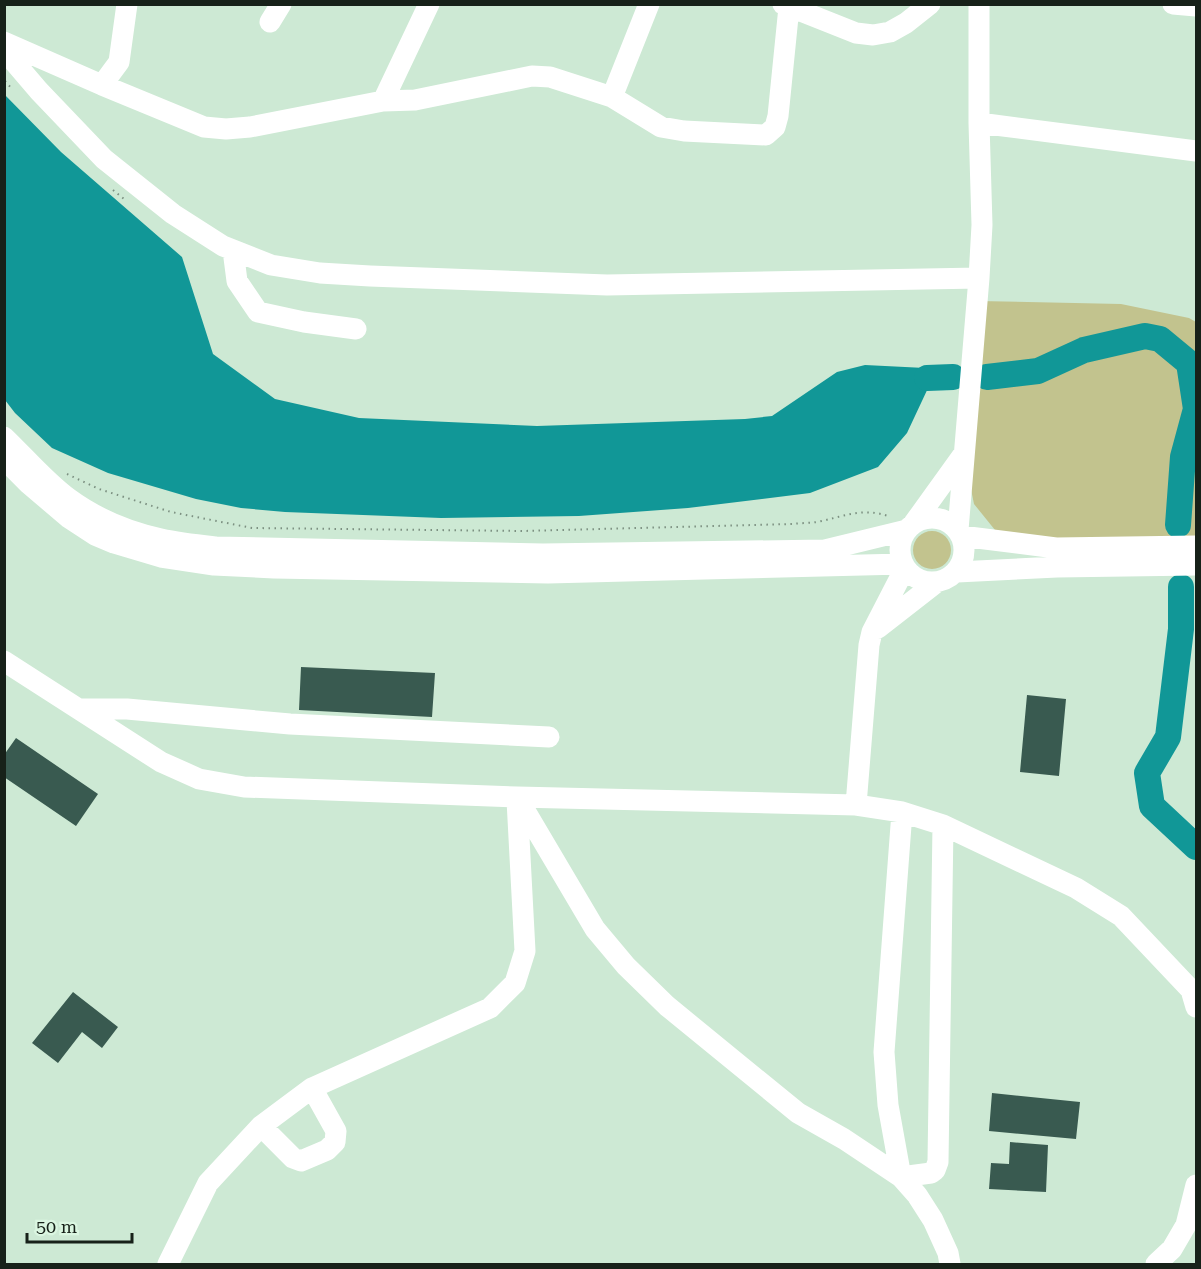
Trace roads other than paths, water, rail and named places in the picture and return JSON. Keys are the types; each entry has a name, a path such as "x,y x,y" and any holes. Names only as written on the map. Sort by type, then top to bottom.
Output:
{"street":[{"path":"102,85 119,62 127,4"},
{"path":"383,101 429,4"},
{"path":"612,97 649,4"},
{"path":"4,42 204,127 226,129 250,127 383,101 415,100 532,76 550,77 612,97 661,127 684,131 766,135 775,127 778,116 786,6 856,33 873,35 890,32 906,23 930,4"},
{"path":"964,455 902,538 900,555 904,566 911,575 928,583 945,580 957,572 964,557 960,533 964,455 982,225 979,4"},
{"path":"1173,4 1197,6"},
{"path":"4,50 39,92 104,159 173,214 223,246 271,265 320,273 607,285 979,278"},
{"path":"979,123 1197,151"},
{"path":"233,250 237,281 258,312 304,322 356,329"},
{"path":"4,437 68,498 99,517 133,532 216,547 543,554 825,550 911,527 923,519 933,518 951,524 960,533 1056,548 1197,546"},
{"path":"4,459 69,518 95,535 161,557 214,565 548,573 904,566"},
{"path":"957,572 1057,567 1197,565"},
{"path":"856,805 869,645 872,632 904,566"},
{"path":"872,632 937,582"},
{"path":"4,661 160,762 199,779 244,787 517,797 856,805 902,812 943,825 1076,888 1121,916 1195,998"},
{"path":"79,709 127,709 290,724 549,737"},
{"path":"168,1264 208,1183 261,1126 312,1088 490,1008 515,984 525,951 517,797"},
{"path":"517,797 595,929 626,966 668,1006 798,1113 844,1139 901,1177 917,1194 933,1220 948,1253 950,1264"},
{"path":"901,1177 888,1105 884,1052 902,812"},
{"path":"901,1177 931,1173 938,1162 943,825"},
{"path":"261,1126 293,1158 302,1161 327,1150 335,1142 336,1131 312,1088"},
{"path":"1156,1264 1172,1249 1186,1225 1197,1185"}],"water":[{"path":"4,94 61,152 182,257 213,354 275,399 359,418 537,426 745,419 772,416 837,372 865,365 925,368 929,386 907,433 878,467 810,493 688,508 579,516 441,518 285,512 241,508 196,499 108,473 52,448 15,413 5,400"}],"waterway":[{"path":"987,377 1038,371 1084,350 1145,336 1160,339 1189,363 1196,409 1183,457 1178,525"},
{"path":"927,378 953,377"},
{"path":"1181,587 1181,629 1168,737 1147,773 1152,806 1196,847"}]}
